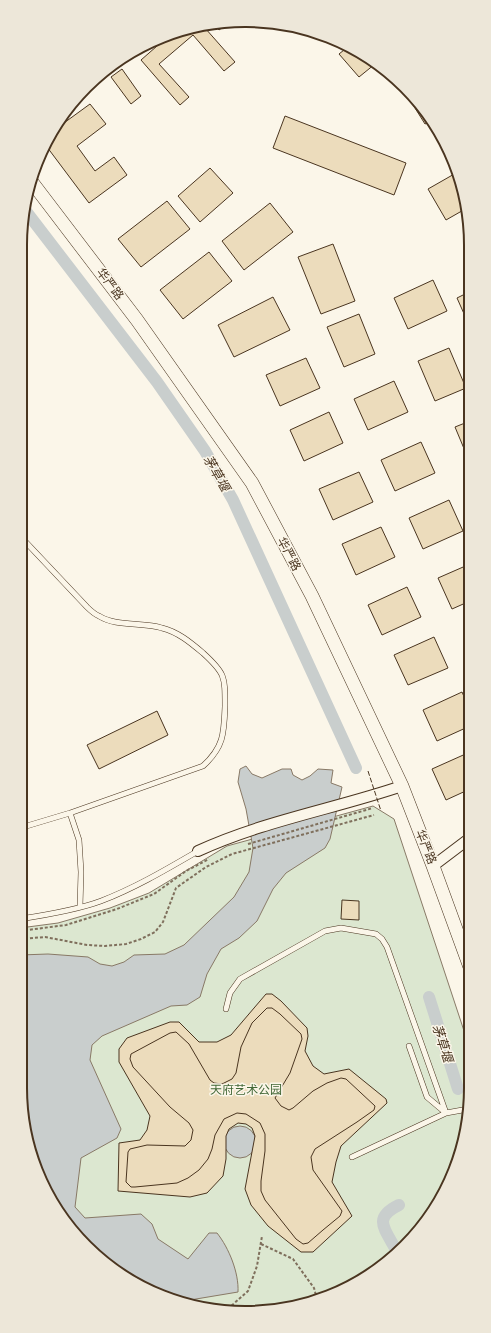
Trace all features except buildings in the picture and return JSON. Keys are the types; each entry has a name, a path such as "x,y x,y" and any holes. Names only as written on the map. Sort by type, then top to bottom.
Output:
{"street":[{"name":"华严路","path":"35,186 137,320 252,483 312,596 402,786 464,951"},
{"path":"198,851 229,837 264,825 353,802 402,786"},
{"path":"433,866 464,843"}],"lane":[{"path":"27,544 86,607 99,617 161,627 177,633 218,666 224,678 224,729 221,742 213,756 203,766 70,813 27,826"},
{"path":"70,813 79,840 81,872 80,906"},
{"path":"27,917 101,901 141,882 198,851"},
{"path":"226,1009 230,993 240,979 325,931 341,928 376,934 382,938 387,948 446,1113"},
{"path":"409,1046 427,1097 446,1113"},
{"path":"352,1157 446,1113 463,1110"}],"path":[{"path":"242,846 373,808"},
{"path":"27,938 45,937 87,945 105,946 126,944 141,940 155,932 163,922 176,888 206,866 232,854 374,815"},
{"path":"231,1306 248,1291 257,1266 262,1236"},
{"path":"260,1244 293,1259 314,1288 316,1294"}],"green space":[{"name":"天府艺术公园","path":"373,806 394,819 464,1031 464,1102 457,1144 435,1197 419,1221 390,1252 355,1277 302,1299 260,1306 231,1306 189,1299 136,1277 101,1252 72,1221 56,1197 34,1144 27,1102 27,927 58,923 110,908 149,893 227,846"}],"shaded area":[{"path":"246,766 252,774 262,778 282,769 291,769 293,775 302,780 310,776 318,769 333,770 331,783 342,787 330,839 325,848 286,873 273,889 257,921 239,938 221,949 207,974 200,997 187,1005 171,1006 102,1036 92,1045 90,1060 121,1129 117,1138 81,1158 75,1207 85,1218 141,1214 152,1224 158,1239 188,1259 209,1233 217,1233 229,1253 235,1269 238,1292 192,1300 162,1289 136,1277 112,1261 81,1232 56,1197 34,1144 27,1102 27,955 48,954 88,957 100,964 112,966 124,962 134,955 165,954 184,945 234,897 249,872 253,848 246,809 238,782 240,769"},
{"path":"237,1126 243,1126 253,1133 256,1142 255,1148 249,1155 243,1158 237,1158 227,1151 224,1145 224,1139 231,1129"}],"waterway":[{"name":"茅草堰","path":"29,215 157,382 205,451 233,500 356,768"},
{"name":"茅草堰","path":"429,997 458,1089"},
{"name":"茅草堰","path":"395,1247 385,1230 383,1219 391,1210 399,1205"}],"fence":[{"path":"368,771 381,811"}]}
